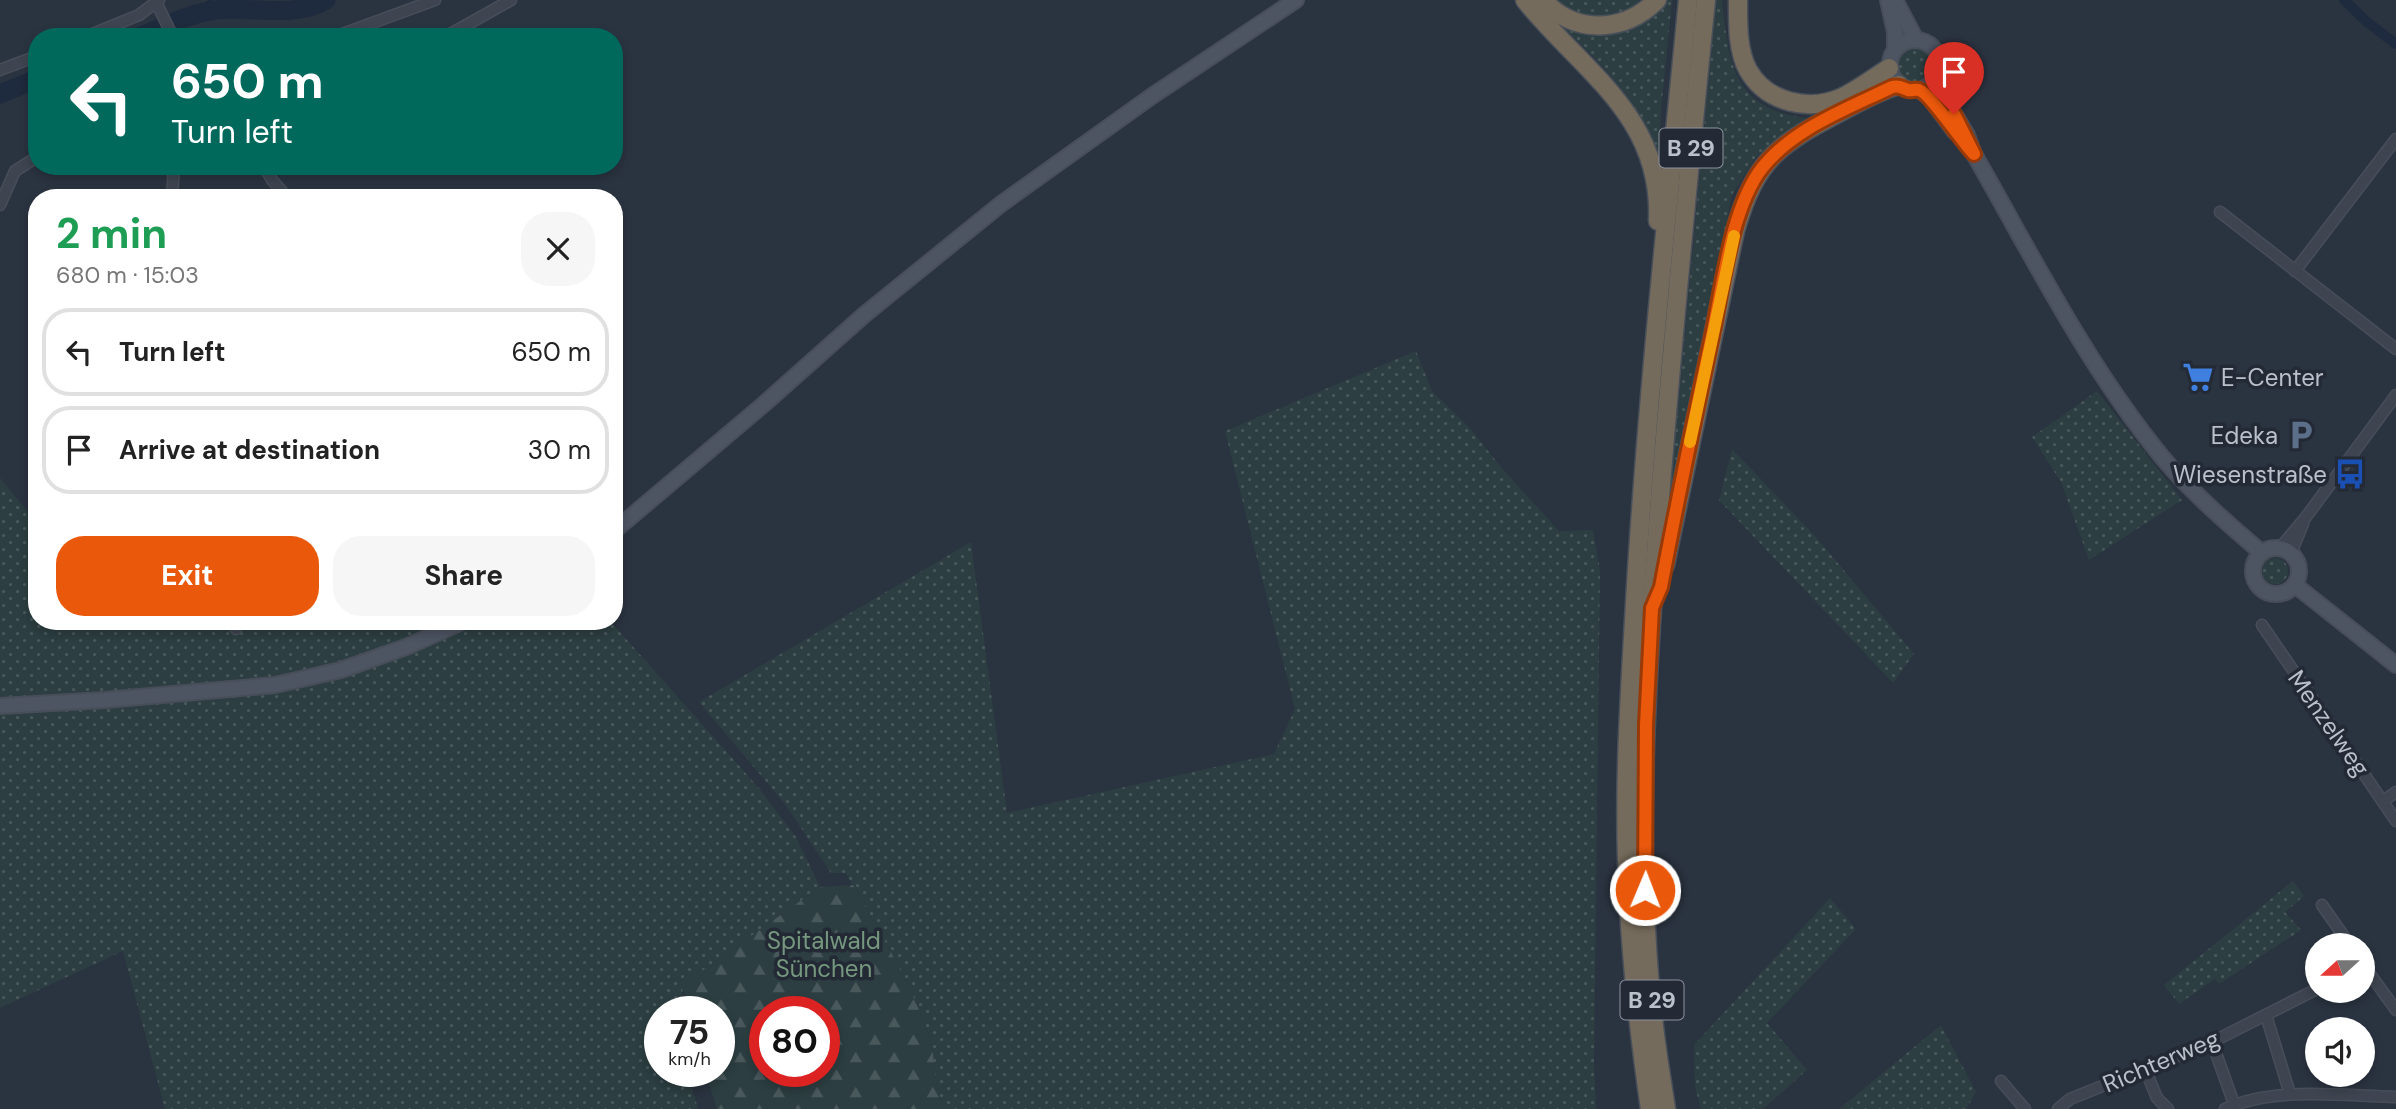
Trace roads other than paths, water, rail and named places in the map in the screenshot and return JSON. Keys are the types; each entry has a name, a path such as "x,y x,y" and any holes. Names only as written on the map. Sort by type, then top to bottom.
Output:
{"highway":[{"path":"1525,0 1622,104 1642,139 1652,172 1658,209 1656,253 1661,276"},
{"path":"1543,0 1561,16 1577,24 1607,26 1636,17 1657,0"},
{"name":"B 29","path":"1650,1109 1631,945 1627,856 1628,752 1639,524 1688,0"},
{"name":"B 29","path":"1666,1109 1654,1025 1645,890 1646,725 1652,608 1677,297 1706,0"},
{"path":"1738,0 1741,48 1747,69 1763,89 1787,103 1819,104 1841,97 1889,68"},
{"path":"1652,608 1661,587 1735,231 1751,184 1777,152 1792,139 1899,85"}],"main road":[{"path":"623,524 746,421 864,315 1001,204 1152,96 1296,0"},
{"path":"1888,0 1895,32 1895,48 1889,68 1899,85 1908,90 1919,90 1934,81 1940,67 1936,52 1924,42 1916,40 1909,40 1895,48"},
{"path":"1895,0 1916,40"},
{"path":"1934,81 1967,135 1974,154 2087,355 2163,458 2258,557"},
{"path":"1919,90 1929,97 1960,140 1974,154"},
{"path":"2267,550 2286,551 2299,565 2300,572 2292,588 2275,594 2262,589 2253,577 2258,557 2267,550"},
{"path":"2292,588 2396,665"},
{"path":"0,706 275,685 341,670 406,647 444,630"}],"street":[{"path":"359,28 435,0"},
{"path":"461,28 511,0"},
{"path":"107,28 139,15 157,3 169,28"},
{"path":"0,71 28,60"},
{"path":"2295,271 2396,139"},
{"path":"0,205 15,171 28,163"},
{"path":"269,175 280,189"},
{"path":"2220,212 2396,349"},
{"path":"2286,551 2306,517 2396,395"},
{"name":"Menzelweg","path":"2262,625 2396,821"},
{"path":"2383,801 2396,792"},
{"path":"2322,905 2342,933"},
{"path":"2375,981 2396,1010"},
{"name":"Richterweg","path":"2058,1109 2070,1099 2212,1042 2305,995"},
{"path":"2266,1015 2290,1094"},
{"path":"2212,1042 2229,1107 2290,1094 2396,1097"},
{"path":"2145,1069 2157,1098 2168,1109"},
{"path":"2001,1081 2025,1109"}],"waterway":[{"path":"193,15 211,0"},
{"path":"160,28 197,14 217,10 301,9 326,0"},
{"path":"2344,0 2396,44"},
{"path":"0,94 28,83"}],"place":[{"name":"E-Center","path":"2198,377"},
{"name":"Edeka","path":"2301,435"},
{"name":"Wiesenstraße","path":"2350,474"}],"park label":[{"name":"Spitalwald Sünchen","path":"824,954"}]}
